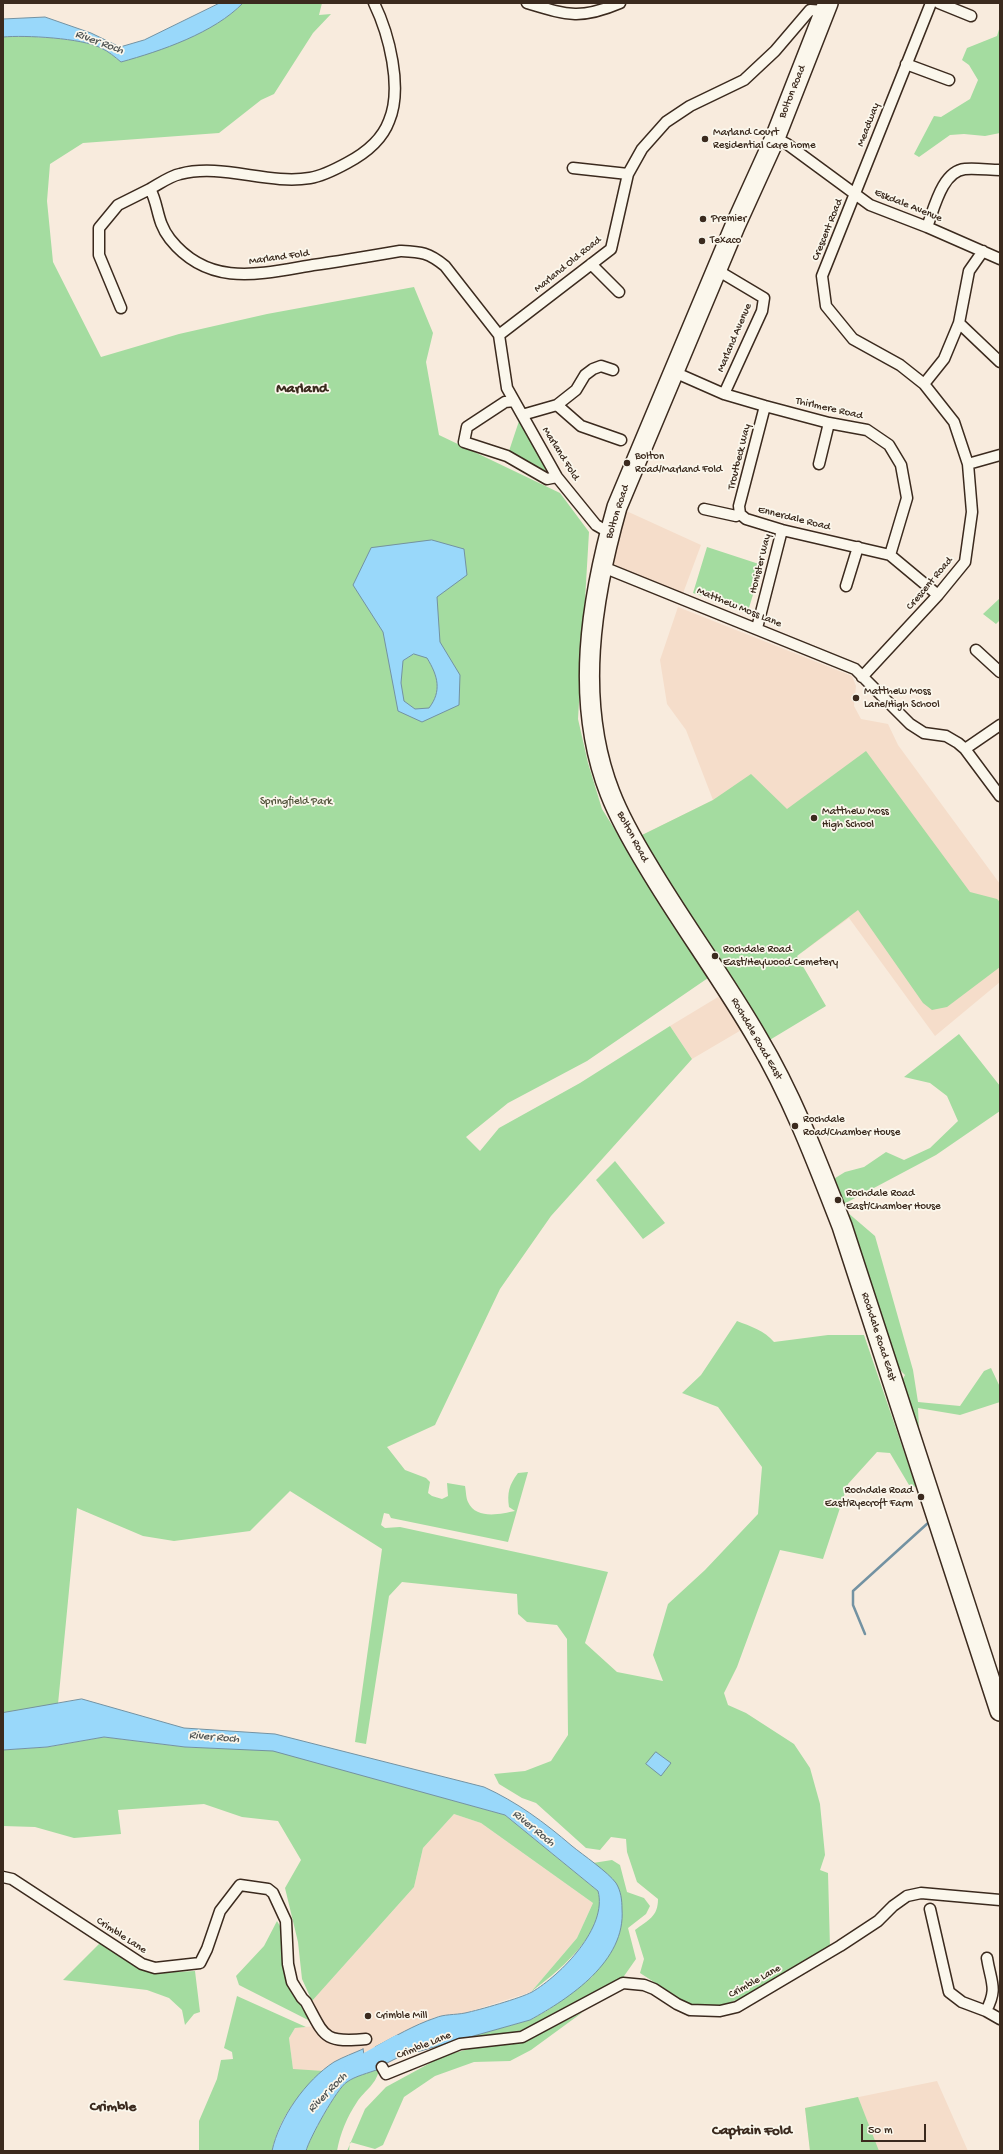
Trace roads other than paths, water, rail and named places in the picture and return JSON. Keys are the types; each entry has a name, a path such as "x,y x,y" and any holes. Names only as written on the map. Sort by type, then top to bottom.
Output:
{"highway":[{"name":"Bolton Road","path":"720,980 630,836 610,794 599,760 591,719 589,660 594,612 610,533 617,507 774,138 827,7"},
{"name":"Rochdale Road East","path":"720,980 759,1040 812,1149 824,1179 842,1226 1000,1711"}],"street":[{"path":"121,308 99,256 99,228 118,205 178,174 189,172 311,178 336,169 362,155 383,133 392,112 394,100 393,74 388,42 374,3"},
{"path":"527,3 566,14 578,15 596,12 620,3"},
{"name":"Meadway","path":"855,195 931,3"},
{"path":"939,3 971,16"},
{"name":"Marland Old Road","path":"499,335 611,249 628,174 642,149 666,122 690,106 744,80 775,51 810,10 827,7"},
{"path":"906,64 949,80"},
{"name":"Eskdale Avenue","path":"774,138 787,144 870,205 927,227 1000,259"},
{"path":"572,168 628,174"},
{"path":"927,227 944,185 950,177 964,169 1000,170"},
{"name":"Marland Fold","path":"150,189 159,219 171,239 192,261 204,266 246,276 400,251 424,252 434,257 445,266 499,335 507,388 557,477 596,525 602,531 610,533"},
{"name":"Crescent Road","path":"855,195 822,276 826,306 853,339 900,365 924,384 954,422 968,464 972,512 965,562 938,595 862,677"},
{"path":"924,384 944,358 959,323 969,271 983,251"},
{"path":"591,264 619,292"},
{"name":"Marland Avenue","path":"717,270 764,298 762,311 724,394"},
{"path":"959,323 999,359"},
{"path":"522,415 558,405 576,390 585,374 593,368 608,366"},
{"name":"Thirlmere Road","path":"674,372 724,394 829,423 867,430 889,445 901,465 906,498 890,555"},
{"path":"514,401 505,402 467,427 464,442 507,456 547,479 557,477"},
{"path":"558,405 581,426 621,440"},
{"name":"Troutbeck Way","path":"740,514 740,506 765,406"},
{"path":"819,464 829,423"},
{"path":"968,464 1000,455"},
{"name":"Ennerdale Road","path":"704,509 736,516 740,514 746,519 782,530 890,555 938,595"},
{"name":"Honister Way","path":"757,628 782,530"},
{"path":"846,586 858,547"},
{"name":"Matthew Moss Lane","path":"603,567 757,628 855,669 910,724 924,733 946,736 965,750 1000,796"},
{"path":"976,650 1000,672"},
{"path":"965,750 1000,725"},
{"name":"Crimble Lane","path":"3,1877 12,1879 142,1964 155,1968 200,1963 207,1949 220,1911 240,1885 268,1889 273,1893 286,1921 288,1964 292,1982 306,2002 324,2034 332,2039 344,2041 366,2039"},
{"name":"Crimble Lane","path":"382,2067 386,2074 460,2044 522,2037 623,1983 654,1989 677,2004 690,2010 720,2011 737,2007 852,1938 878,1921 893,1906 907,1896 921,1893 1000,1900"},
{"path":"930,1909 946,1993 962,2002 986,2011 1000,2020"},
{"path":"986,2011 993,1998 994,1986 987,1958"}],"water":[{"path":"220,3 243,3 231,14 186,40 121,62 104,49 81,42 25,36 3,37 3,19 45,17 91,33 120,47 144,40"},
{"path":"432,540 464,549 467,575 437,597 440,642 460,675 459,705 422,722 398,711 383,632 353,585 371,548","holes":["414,654 427,658 436,677 436,696 429,708 415,709 404,701 401,683 403,661"]},
{"path":"82,1699 184,1728 275,1734 484,1787 508,1799 541,1821 601,1869 616,1883 621,1896 622,1909 621,1928 615,1945 605,1961 578,1989 562,2001 530,2020 399,2057 385,2064 375,2047 404,2031 438,2017 461,2014 500,2004 532,1992 544,1984 580,1949 589,1934 596,1920 599,1905 598,1891 505,1815 273,1751 185,1747 104,1737 47,1747 3,1750 3,1713"},
{"path":"656,1752 671,1763 661,1776 646,1764"},
{"path":"363,2049 364,2054 366,2053 379,2069 354,2078 342,2086 324,2114 306,2151 272,2151 287,2113 304,2089 313,2079 334,2062"}],"waterway":[{"path":"865,1634 853,1605 853,1591 928,1523"},
{"name":"River Roch","path":"352,2069 398,2043"}],"place":[{"name":"Marland Court Residential Care home","path":"705,139"},
{"name":"Premier","path":"703,219"},
{"name":"Texaco","path":"702,241"},
{"name":"Bolton Road/Marland Fold","path":"627,463"},
{"name":"Matthew Moss Lane/High School","path":"856,698"},
{"name":"Matthew Moss High School","path":"814,818"},
{"name":"Rochdale Road East/Heywood Cemetery","path":"715,956"},
{"name":"Rochdale Road/Chamber House","path":"795,1126"},
{"name":"Rochdale Road East/Chamber House","path":"838,1200"},
{"name":"Rochdale Road East/Ryecroft Farm","path":"921,1497"},
{"name":"Crimble Mill","path":"368,2016"}],"district":[{"name":"Marland","path":"302,390"},
{"name":"Crimble","path":"113,2108"},
{"name":"Captain Fold","path":"752,2132"}],"park label":[{"name":"Springfield Park","path":"296,802"}]}
